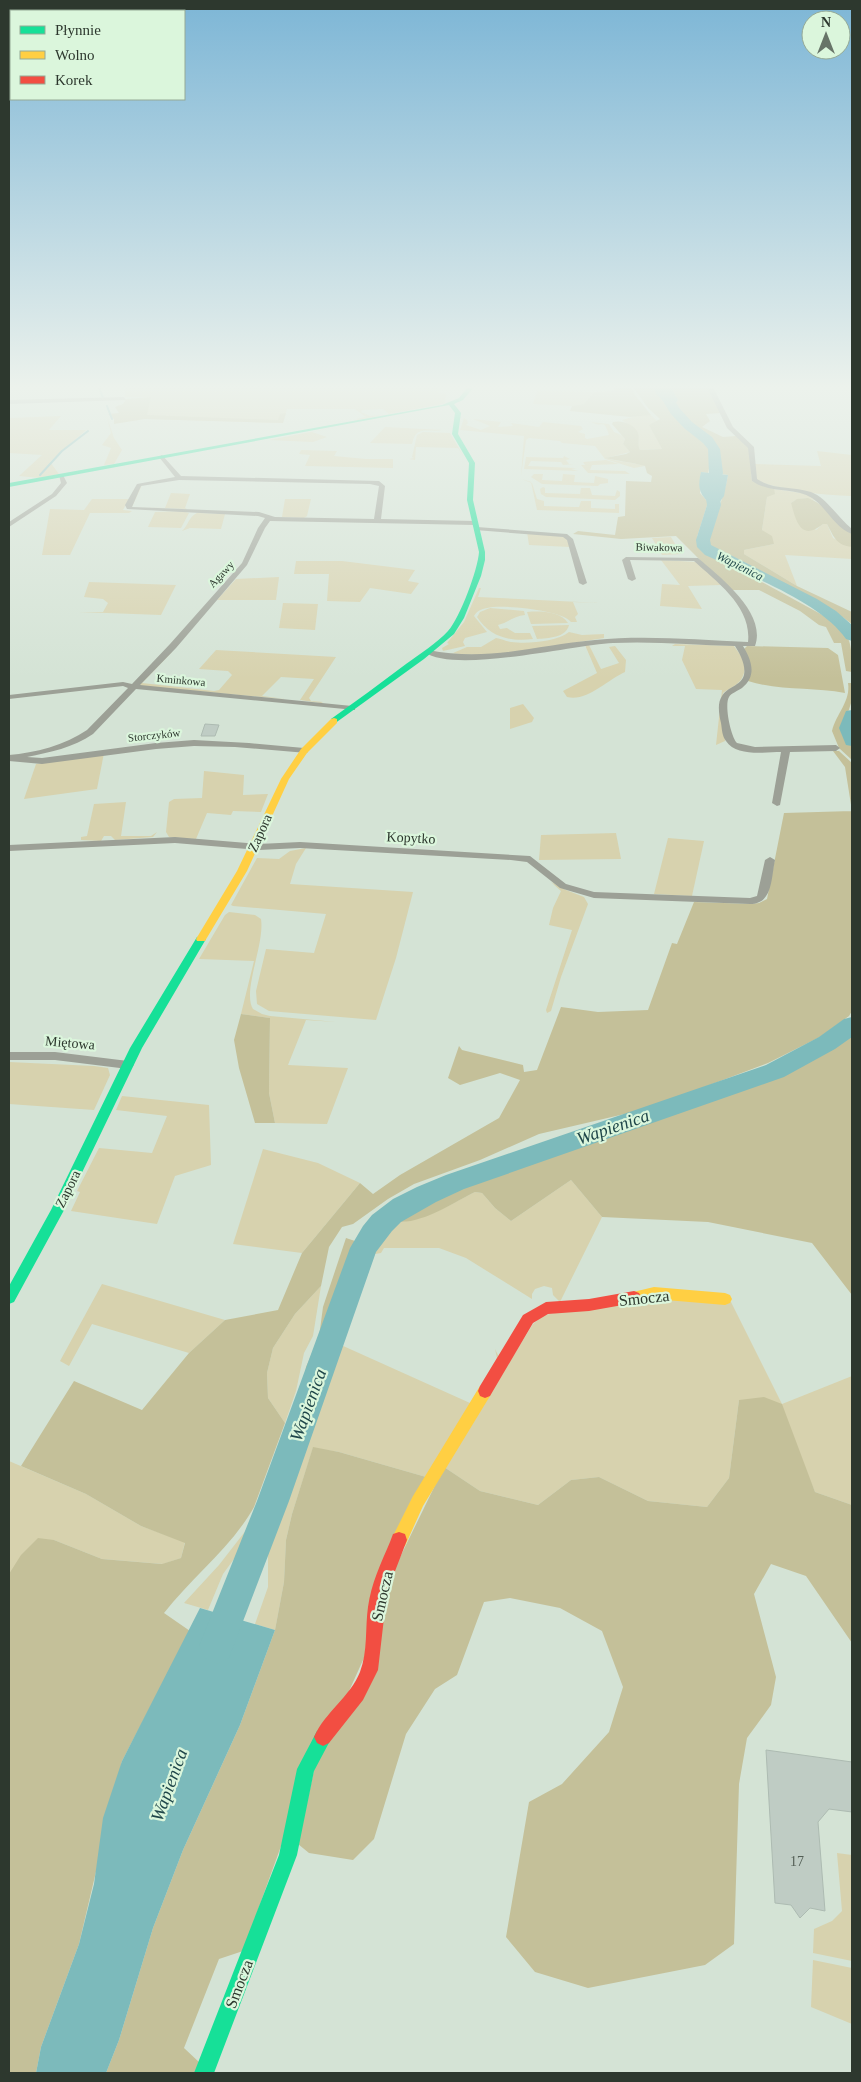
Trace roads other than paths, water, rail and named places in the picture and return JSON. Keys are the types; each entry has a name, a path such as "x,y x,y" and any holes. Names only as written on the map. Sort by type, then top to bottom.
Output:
{"street":[{"path":"9,525 56,493 63,484"},
{"path":"144,484 139,485 128,506 134,509 259,514 272,518 476,526 564,535 570,539 583,583"},
{"path":"376,521 382,486 379,484"},
{"name":"Zapora","path":"9,1298 39,1247 147,1028 241,872 282,782 304,751 322,732 442,641 456,624 477,576 482,552 470,497 471,484"},
{"path":"762,484 768,487 814,495 839,523 852,532"},
{"name":"Agawy","path":"13,757 56,748 85,736 173,646 245,564 264,522 272,518"},
{"name":"Biwakowa","path":"632,578 625,560 628,558 696,559 722,583 747,612 752,626 752,644 738,644"},
{"path":"428,652 450,657 480,658 597,642 738,644 748,659 748,671 742,684 726,694 724,698 724,720 730,741 735,746 742,748 836,748"},
{"name":"Kminkowa","path":"9,697 116,684 352,708"},
{"name":"Storczyków","path":"13,757 41,761 110,751 194,743 304,751"},
{"path":"777,803 786,755 785,749"},
{"name":"Kopytko","path":"9,848 160,840 254,846 316,846 522,857 536,862 564,886 594,895 750,901 762,897 770,860"},
{"name":"Miętowa","path":"9,1056 56,1056 128,1065"},
{"name":"Smocza","path":"204,2073 288,1855 306,1769 316,1748 329,1728 358,1693 367,1677 373,1651 376,1607 392,1554 418,1501 528,1319 546,1308 589,1305 654,1293 725,1299"}],"water":[{"path":"726,484 724,496 719,503 708,502 702,495 699,485"},
{"path":"200,1608 275,1630 240,1725 183,1850 153,1928 119,2040 106,2073 36,2073 41,2047 79,1944 94,1884 103,1818 122,1761"}],"waterway":[{"name":"Wapienica","path":"712,484 714,505 703,540 704,547 710,552 789,590 831,614 845,626 852,636"},
{"name":"Wapienica","path":"852,715 848,728 852,741"},
{"name":"Wapienica","path":"217,1646 273,1501 364,1248 382,1223 402,1206 455,1182 775,1071 827,1043 852,1025"}]}
